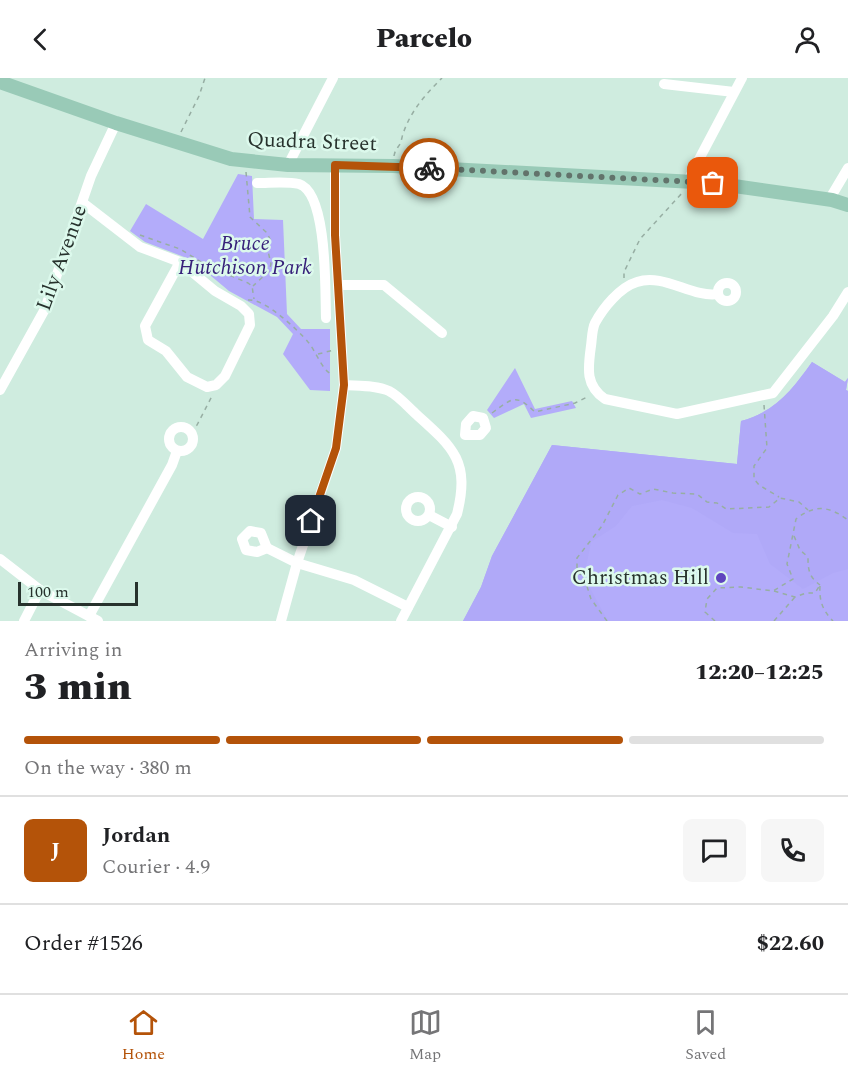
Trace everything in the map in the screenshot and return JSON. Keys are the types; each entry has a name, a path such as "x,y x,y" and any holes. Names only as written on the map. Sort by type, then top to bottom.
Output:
{"main road":[{"name":"Quadra Street","path":"0,82 116,123 231,159 248,162 288,165 393,166 713,183 830,200 848,205"}],"street":[{"path":"288,165 333,78"},
{"path":"686,182 742,78"},
{"path":"664,84 734,92"},
{"name":"Lily Avenue","path":"0,390 3,378 45,309 91,176 116,123"},
{"path":"280,621 297,562 336,448 343,380 335,235 335,165"},
{"path":"830,200 848,168"},
{"path":"257,183 300,184 308,190 316,204 322,234 326,318"},
{"path":"83,203 140,247 180,262 215,291 241,306 249,314 250,325 225,376 216,385 209,386 187,377 166,351 148,340 145,326 180,262"},
{"path":"322,234 335,235"},
{"path":"718,294 710,295 681,286 647,280 638,281 624,288 594,325 588,365 589,379 596,392 605,399 677,414 773,393 833,316 848,292"},
{"path":"338,285 384,285 442,333"},
{"path":"343,380 390,391 449,444 460,468 462,498 452,527 400,621"},
{"path":"449,444 465,435 469,419 478,416 483,418"},
{"path":"181,427 190,432 193,442 182,452 177,451 169,443 171,432 181,427"},
{"path":"0,559 40,590 94,619 177,451"},
{"path":"429,515 452,527"},
{"path":"267,548 297,562 354,580 408,607"},
{"path":"24,621 40,590"}],"path":[{"path":"177,142 205,78"},
{"path":"393,166 395,150 400,144 409,120 424,94 432,91 442,78"},
{"path":"248,162 246,173 250,217 270,239 268,251 271,264 269,271 252,286"},
{"path":"624,288 624,272 640,239 684,192 686,182"},
{"path":"127,236 134,233 180,249 206,265 235,276 252,286"},
{"path":"252,286 254,299"},
{"path":"241,306 248,300 254,299 282,317 309,342 330,374 343,380"},
{"path":"317,354 342,348"},
{"path":"190,432 197,425 212,395 209,386"},
{"path":"483,418 511,399 521,399 535,412 575,403 596,392"},
{"path":"762,395 766,417 767,448 754,466 754,478 759,485 780,498 799,502 808,510"},
{"path":"608,621 591,599 584,578 577,572 577,558 602,526 618,495 629,488 640,494 654,489 697,494 707,502 717,503 726,509 769,507 780,498"},
{"path":"773,591 793,579 787,564 796,519 808,510 834,510 848,520"},
{"path":"794,534 800,550 808,557 808,571 812,579 820,585"},
{"path":"774,621 795,597 815,593 820,585"},
{"path":"820,585 819,598 825,613 833,621"},
{"path":"715,621 705,612 707,599 717,588 741,587 773,591 795,597"}],"green space":[{"name":"Bruce Hutchison Park","path":"238,174 252,176 254,219 283,220 287,314 301,329 330,329 330,391 310,390 283,354 293,334 277,317 229,291 192,260 145,242 130,231 146,204 203,239"},
{"path":"812,362 845,382 848,378 846,390 848,391 848,621 463,621 481,587 492,556 552,445 737,464 741,421 764,412 782,398"},
{"path":"515,368 535,409 572,401 576,408 531,418 524,404 494,418 487,410"}],"shaded area":[{"path":"812,362 845,382 848,378 846,390 848,391 848,569 833,573 803,589 770,564 757,534 733,533 692,508 662,500 632,506 616,526 591,542 584,577 608,621 463,621 481,587 492,556 552,445 737,464 741,421 764,412 782,398"}],"way so far":[{"path":"429,168 713,183"}],"place":[{"name":"Christmas Hill","path":"721,578"}],"route":[{"path":"311,521 336,448 344,385 335,235 335,165 429,168"}]}
